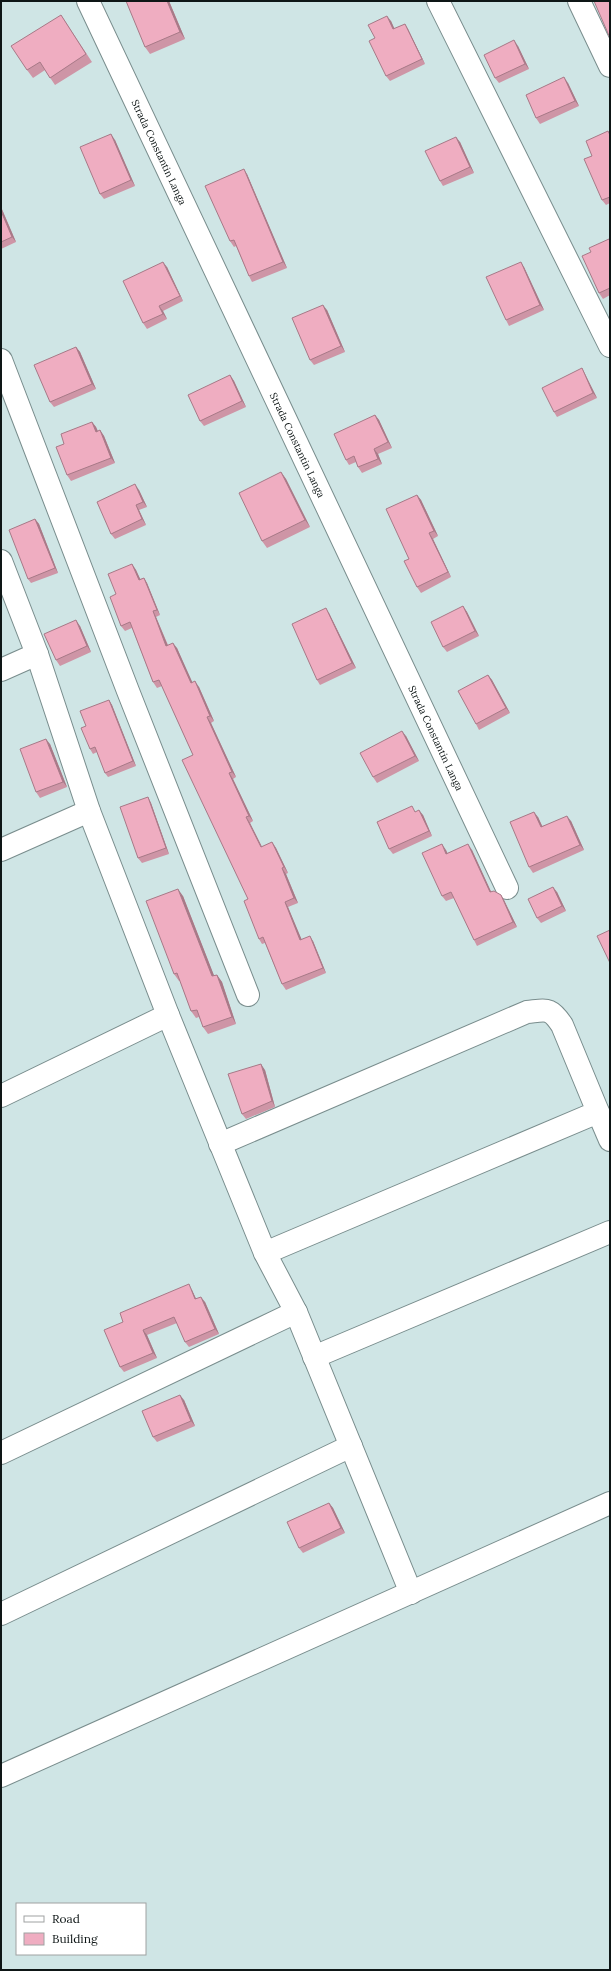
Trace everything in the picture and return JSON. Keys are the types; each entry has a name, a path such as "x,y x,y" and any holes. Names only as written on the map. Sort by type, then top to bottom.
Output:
{"street":[{"name":"Strada Constantin Langa","path":"88,1 507,888"},
{"path":"438,1 610,346"},
{"path":"579,1 610,66"},
{"path":"1,360 128,691 248,995"},
{"path":"1,561 36,654 89,811 168,1015 265,1253 296,1312 410,1593"},
{"path":"1,670 36,654"},
{"path":"1,850 89,811"},
{"path":"220,1144 527,1012 544,1010 554,1013 562,1024 610,1140"},
{"path":"1,1096 168,1015"},
{"path":"265,1253 598,1112"},
{"path":"314,1357 610,1232"},
{"path":"1,1453 296,1312"},
{"path":"1,1614 351,1446"},
{"path":"1,1776 610,1503"}],"building":[{"path":"126,1 167,1 180,32 145,47"},
{"path":"594,1 610,1 610,38"},
{"path":"61,15 86,54 50,78 40,62 27,70 11,46"},
{"path":"387,16 393,29 405,24 422,59 386,76 369,41 375,38 368,25"},
{"path":"514,40 525,64 495,78 484,55"},
{"path":"564,77 575,101 536,118 526,95"},
{"path":"608,131 610,135 610,197 602,200 584,159 592,156 586,141"},
{"path":"111,134 131,180 100,194 80,147"},
{"path":"456,137 470,167 440,181 425,151"},
{"path":"244,169 283,262 249,276 234,240 230,241 205,186"},
{"path":"1,211 12,237 1,242"},
{"path":"609,239 610,288 599,293 582,256 591,252 589,248"},
{"path":"163,262 180,296 159,306 163,314 143,323 123,281"},
{"path":"521,262 540,305 506,320 486,277"},
{"path":"323,305 341,346 310,360 292,318"},
{"path":"76,347 92,384 50,402 34,365"},
{"path":"582,368 593,393 554,412 542,388"},
{"path":"230,375 242,401 200,421 188,395"},
{"path":"375,415 388,442 374,449 378,459 358,467 354,456 346,460 334,434"},
{"path":"92,422 96,432 100,430 111,458 67,475 56,447 64,444 61,434"},
{"path":"281,472 305,520 262,541 239,493"},
{"path":"135,484 143,502 136,505 142,519 111,534 97,502"},
{"path":"417,495 434,531 429,533 448,572 417,587 404,561 409,559 386,509"},
{"path":"35,519 55,568 28,579 9,530"},
{"path":"132,564 139,580 144,578 157,610 153,611 166,646 173,643 191,683 195,681 210,716 207,717 232,772 229,773 249,816 246,817 261,847 272,842 284,867 282,868 294,898 285,902 300,940 310,936 323,968 282,984 263,937 259,939 244,901 248,899 182,760 193,755 159,680 153,682 130,622 121,626 110,597 116,594 108,574"},
{"path":"463,606 475,631 443,647 431,622"},
{"path":"326,608 352,663 317,680 292,624"},
{"path":"76,620 87,646 56,660 44,634"},
{"path":"488,675 506,708 476,724 458,691"},
{"path":"109,700 133,761 105,773 95,747 90,749 81,728 86,726 80,711"},
{"path":"402,731 415,756 373,777 360,753"},
{"path":"46,739 63,782 36,792 20,749"},
{"path":"148,797 166,848 138,858 120,807"},
{"path":"412,806 415,812 419,810 429,831 389,849 377,822"},
{"path":"534,812 541,827 567,816 580,845 529,867 510,822"},
{"path":"442,844 446,854 468,844 490,892 494,891 501,895 513,922 474,940 451,892 442,896 422,853"},
{"path":"553,887 562,906 537,918 528,899"},
{"path":"178,889 212,976 217,975 232,1017 203,1027 197,1010 191,1011 177,973 174,974 146,901"},
{"path":"610,930 610,963 597,936"},
{"path":"261,1064 272,1101 242,1114 228,1074"},
{"path":"189,1284 195,1299 201,1297 215,1329 185,1342 174,1317 143,1330 153,1353 120,1367 104,1330 123,1322 120,1313"},
{"path":"180,1395 191,1421 153,1437 142,1411"},
{"path":"329,1503 341,1528 299,1548 287,1522"}]}
